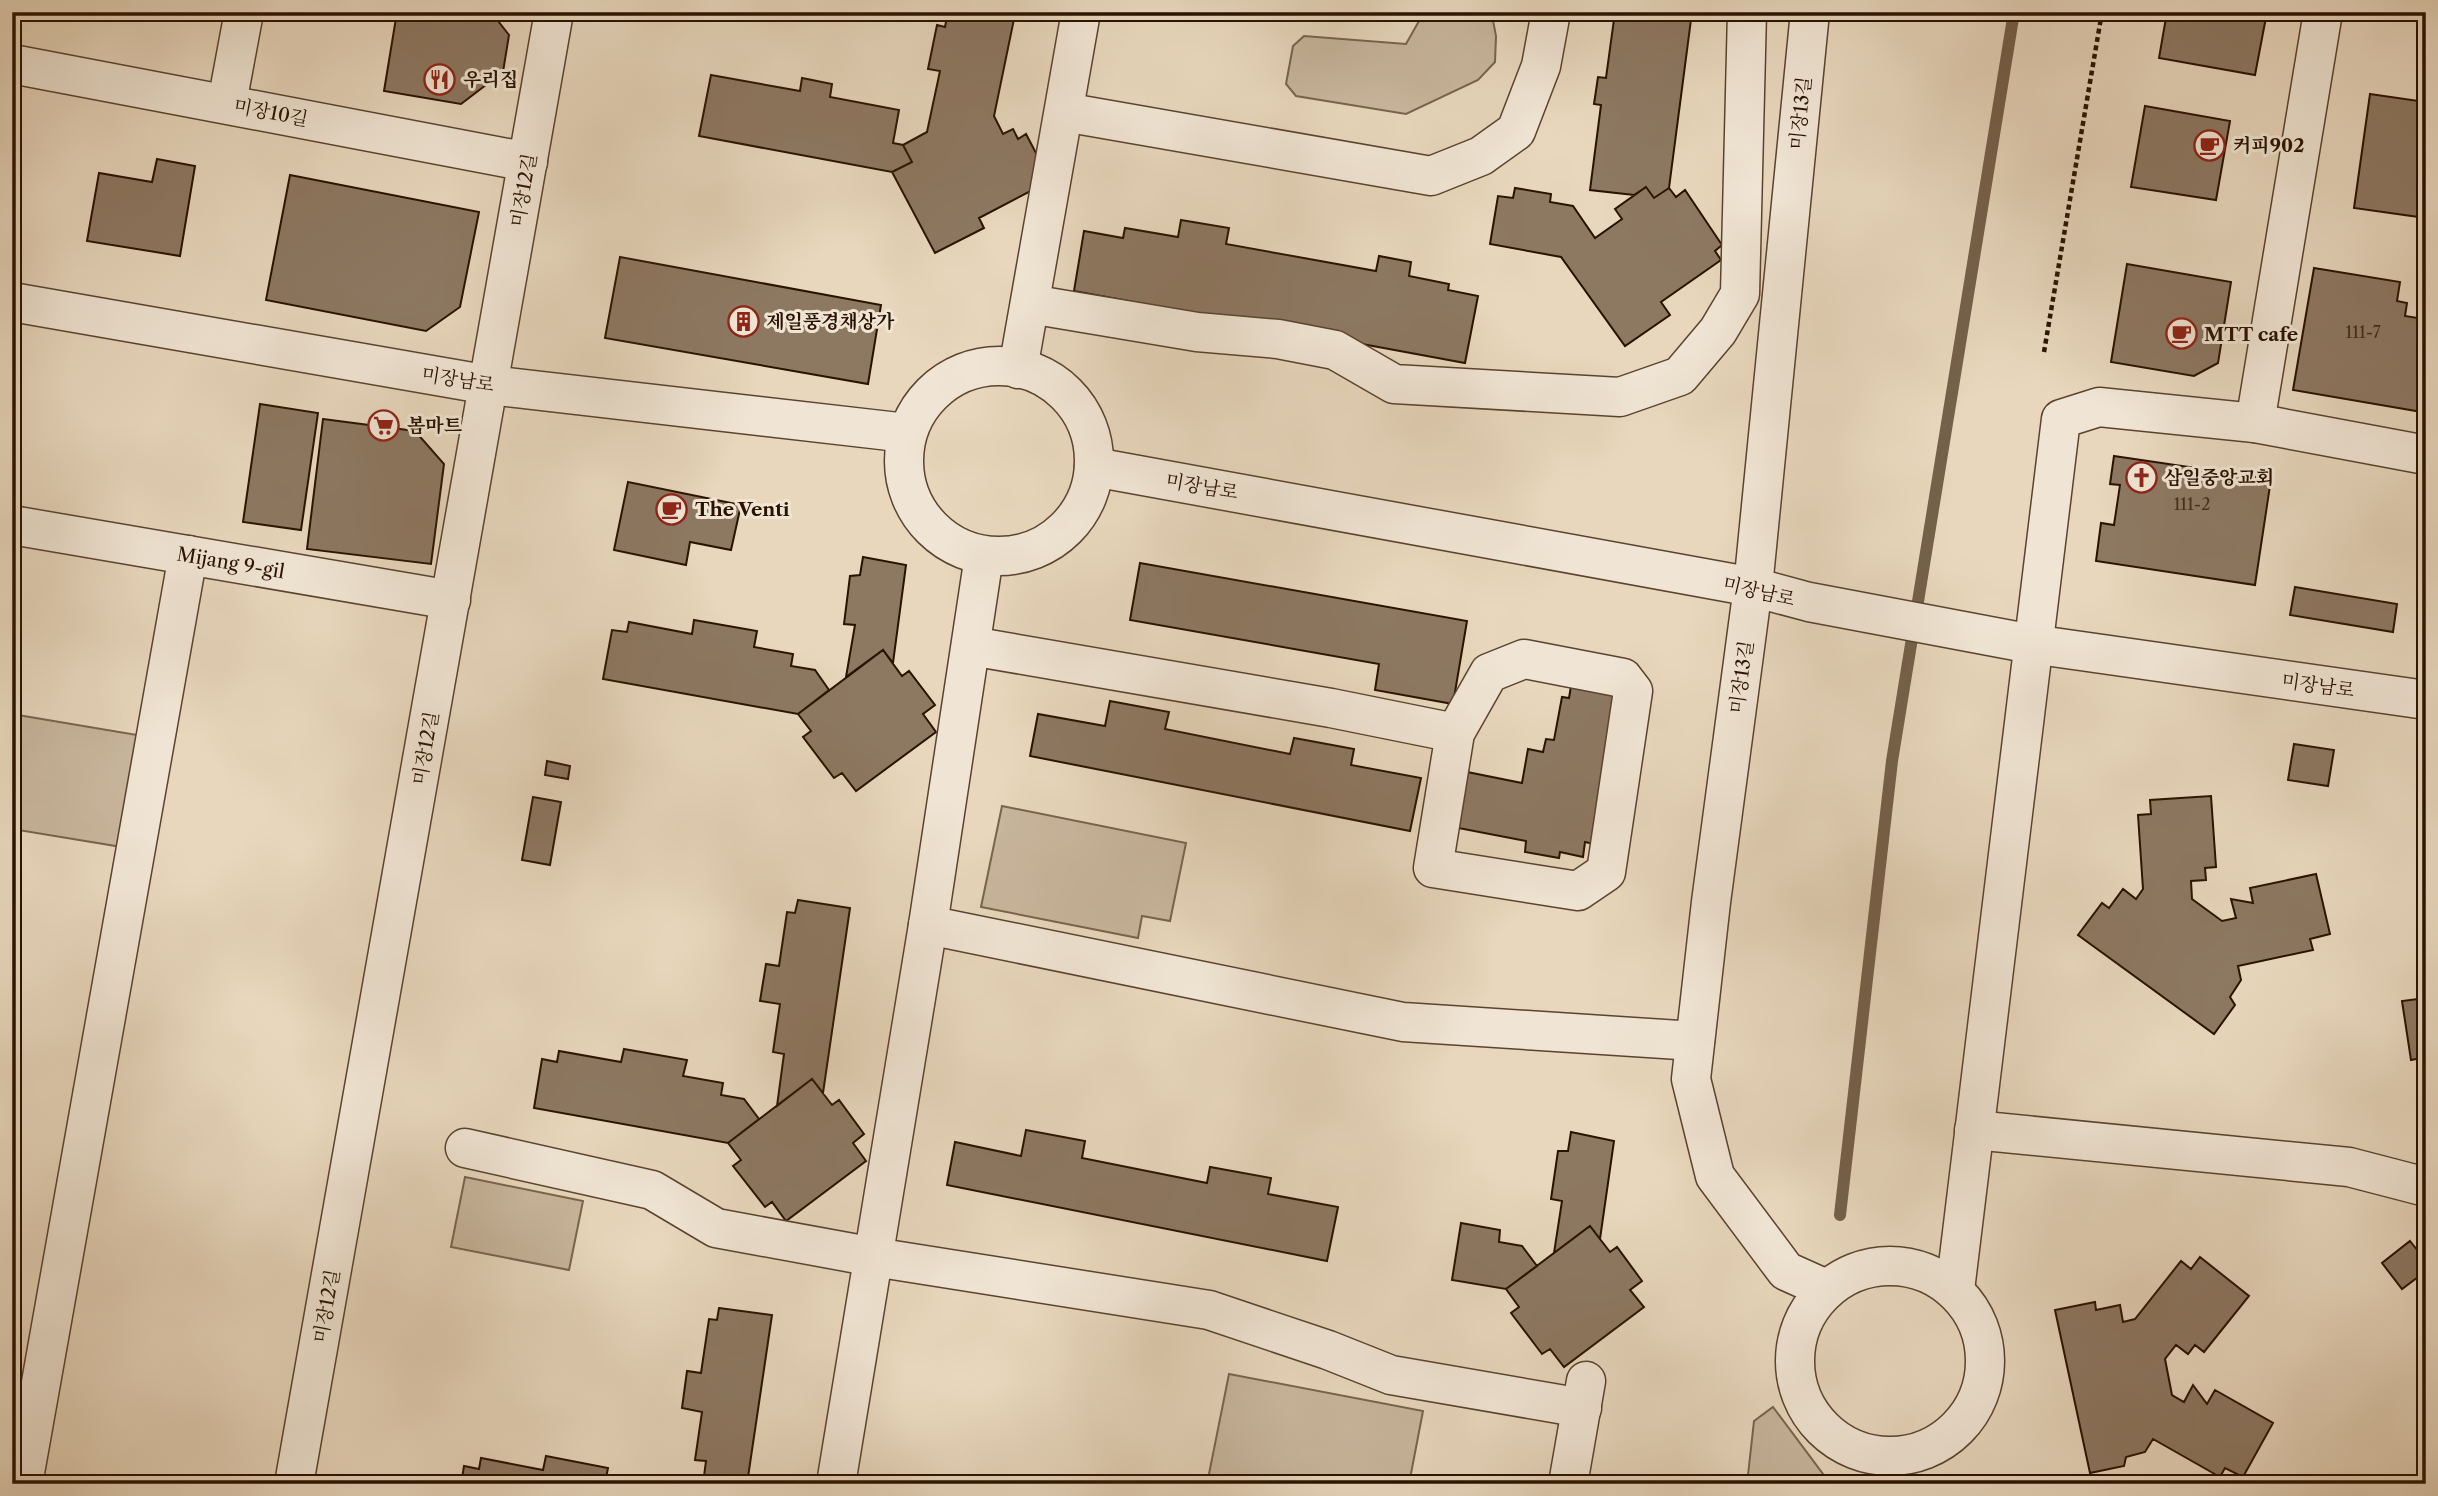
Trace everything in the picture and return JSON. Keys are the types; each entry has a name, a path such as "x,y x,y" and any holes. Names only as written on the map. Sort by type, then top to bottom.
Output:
{"street":[{"path":"227,103 244,12"},
{"name":"미장12길","path":"294,1484 554,12"},
{"path":"1018,369 1081,12"},
{"path":"1064,112 1431,176 1481,156 1516,131 1541,66 1551,12"},
{"path":"1030,304 1197,332 1278,339 1335,350 1394,384 1620,397 1680,376 1718,331 1740,294 1747,12"},
{"name":"미장13길","path":"1810,12 1753,587 1691,1079 1715,1176 1786,1271 1826,1289"},
{"path":"2255,423 2323,12"},
{"name":"미장10길","path":"12,64 528,162"},
{"name":"미장남로","path":"12,303 489,385 907,433"},
{"path":"998,365 1018,369 1036,373 1064,390 1084,417 1095,446 1094,480 1082,511 1060,536 1017,556 984,556 956,547 929,527 911,498 903,466 907,433 915,415 936,389 965,372 998,365"},
{"path":"1955,1290 2061,419 2099,407 2255,423 2426,455"},
{"name":"미장남로","path":"1094,467 1753,587 1809,603 2032,645 2426,700"},
{"name":"Mijang 9-gil","path":"12,525 451,600"},
{"path":"23,1484 188,555"},
{"path":"835,1484 928,925 984,556"},
{"path":"971,646 1331,708 1455,733"},
{"path":"1524,659 1623,678 1633,691 1606,872 1578,891 1433,868 1455,733 1489,673 1524,659"},
{"path":"928,925 1403,1022 1695,1041"},
{"path":"1974,1130 2349,1167 2426,1187"},
{"path":"465,1148 652,1189 716,1228 874,1257 1209,1310 1328,1350 1391,1375 1584,1395 1568,1484"},
{"path":"1888,1265 1927,1272 1955,1290 1975,1317 1986,1347 1985,1380 1973,1411 1951,1436 1906,1470 1846,1447 1819,1427 1801,1398 1794,1366 1798,1333 1805,1315 1826,1289 1856,1271 1888,1265"}],"path":[{"path":"2044,352 2102,12"}],"shaded area":[{"path":"1429,12 1488,12 1492,15 1496,36 1495,62 1478,80 1406,114 1296,96 1286,84 1293,46 1304,36 1406,44 1419,21"},
{"path":"12,714 155,738 134,849 12,829"},
{"path":"1002,806 1186,843 1170,921 1142,916 1138,938 981,907"},
{"path":"465,1177 583,1201 569,1270 451,1247"},
{"path":"1229,1374 1423,1411 1409,1484 1207,1484"},
{"path":"1773,1407 1823,1474 1825,1484 1747,1484 1754,1421"}],"building":[{"path":"397,12 491,12 509,35 503,72 461,104 384,91"},
{"path":"948,12 982,12 1014,19 994,116 1003,134 1013,129 1018,139 1026,134 1047,174 1044,184 979,218 984,228 935,253 892,172 912,162 903,145 927,132 940,71 928,69 937,25 945,27"},
{"path":"1615,12 1692,12 1669,188 1654,198 1646,187 1634,195 1590,190 1601,105 1594,104 1598,77 1606,78"},
{"path":"2167,12 2267,12 2255,75 2159,58"},
{"path":"711,75 800,91 802,78 832,84 830,97 899,110 893,143 903,145 912,162 892,172 699,136"},
{"path":"2370,94 2426,102 2426,218 2354,208"},
{"path":"2145,106 2230,121 2216,200 2131,187"},
{"path":"157,159 195,166 180,256 87,241 99,173 152,182"},
{"path":"290,175 479,212 460,307 426,331 266,300"},
{"path":"1646,187 1654,198 1669,188 1676,197 1685,190 1722,245 1715,251 1721,260 1661,302 1670,315 1625,346 1561,257 1490,244 1498,196 1513,198 1515,188 1551,194 1550,202 1573,206 1595,238 1622,219 1615,209"},
{"path":"1181,220 1229,228 1226,244 1376,271 1379,256 1411,262 1409,276 1449,284 1448,290 1478,296 1465,363 1074,291 1084,231 1123,238 1125,228 1178,237"},
{"name":"제일풍경채상가","path":"620,257 881,305 868,384 605,338"},
{"path":"2127,264 2231,282 2218,363 2194,376 2111,362"},
{"path":"2314,268 2400,282 2397,301 2407,303 2405,316 2424,319 2420,344 2426,345 2426,386 2422,412 2293,390"},
{"path":"260,404 318,413 301,530 243,522"},
{"path":"323,419 415,431 444,464 431,564 307,549"},
{"path":"2114,456 2271,479 2255,585 2096,561 2101,523 2114,525 2120,485 2110,484"},
{"path":"628,482 741,505 731,550 690,542 686,565 614,550"},
{"path":"863,557 906,565 893,663 883,650 846,677 855,625 844,624 850,576 860,575"},
{"path":"1140,563 1467,621 1453,704 1375,690 1379,664 1130,620"},
{"path":"2295,587 2397,604 2393,632 2290,615"},
{"path":"694,620 757,631 754,647 793,654 791,666 815,670 829,690 798,714 603,679 612,630 627,632 629,622 692,634"},
{"path":"883,650 902,676 909,671 935,705 923,714 936,732 856,791 842,773 834,778 803,737 811,731 798,714"},
{"path":"1571,686 1621,695 1594,844 1585,842 1583,857 1560,852 1559,858 1525,852 1526,841 1448,826 1467,772 1522,783 1528,749 1543,752 1546,739 1554,740 1562,697 1569,698"},
{"path":"1110,701 1169,712 1165,729 1290,754 1294,738 1354,749 1351,765 1421,778 1410,831 1030,756 1038,714 1105,726"},
{"path":"2294,744 2334,750 2328,786 2288,780"},
{"path":"547,761 570,766 568,779 545,775"},
{"path":"2211,796 2216,867 2205,868 2206,880 2191,881 2192,899 2222,921 2236,918 2231,899 2253,903 2250,888 2316,874 2330,934 2310,939 2313,950 2238,966 2241,980 2230,997 2235,1005 2214,1034 2078,935 2102,903 2109,908 2123,889 2136,899 2143,889 2138,815 2151,814 2150,800"},
{"path":"533,797 561,802 550,865 522,860"},
{"path":"798,900 850,908 823,1093 812,1079 777,1106 784,1054 773,1052 780,1004 760,1001 766,964 779,966 787,912 795,913"},
{"path":"2426,998 2426,1057 2411,1060 2402,1001"},
{"path":"624,1049 687,1060 683,1076 723,1083 721,1095 744,1099 759,1119 728,1143 534,1108 542,1059 557,1062 559,1051 621,1062"},
{"path":"812,1079 832,1105 839,1100 864,1134 853,1143 866,1161 786,1221 772,1202 765,1207 733,1166 741,1160 728,1143"},
{"path":"1026,1130 1085,1141 1082,1158 1207,1183 1210,1167 1271,1178 1268,1194 1338,1207 1327,1261 947,1185 955,1142 1021,1156"},
{"path":"1571,1132 1614,1141 1600,1239 1590,1226 1554,1253 1562,1201 1551,1199 1558,1151 1568,1151"},
{"path":"1461,1223 1500,1230 1499,1242 1522,1246 1537,1266 1506,1289 1452,1280"},
{"path":"1590,1226 1610,1252 1617,1247 1642,1281 1630,1290 1644,1307 1564,1367 1550,1349 1542,1354 1511,1313 1519,1307 1506,1289"},
{"path":"2410,1241 2426,1261 2426,1271 2402,1289 2382,1263"},
{"path":"2200,1257 2249,1296 2204,1352 2195,1345 2188,1354 2176,1345 2165,1359 2172,1395 2184,1402 2193,1385 2207,1404 2215,1390 2273,1423 2243,1477 2225,1468 2220,1477 2153,1439 2145,1452 2126,1457 2124,1466 2090,1473 2055,1310 2095,1302 2096,1310 2120,1305 2123,1322 2135,1319 2181,1261 2191,1269"},
{"path":"719,1308 772,1315 747,1484 703,1484 706,1461 695,1460 702,1412 682,1408 687,1371 701,1373 709,1319 717,1320"},
{"path":"546,1456 608,1468 605,1483 609,1484 461,1484 464,1466 479,1469 481,1458 543,1470"},
{"path":"1501,1476 1545,1484 1499,1484"}],"waterway":[{"path":"1840,1215 1892,761 2014,12"}],"place":[{"name":"우리집","path":"440,79"},
{"name":"커피902","path":"2210,145"},
{"name":"제일풍경채상가","path":"743,321"},
{"name":"MTT cafe","path":"2181,334"},
{"name":"봄마트","path":"384,425"},
{"name":"삼일중앙교회","path":"2141,477"},
{"name":"The Venti","path":"672,509"}]}
